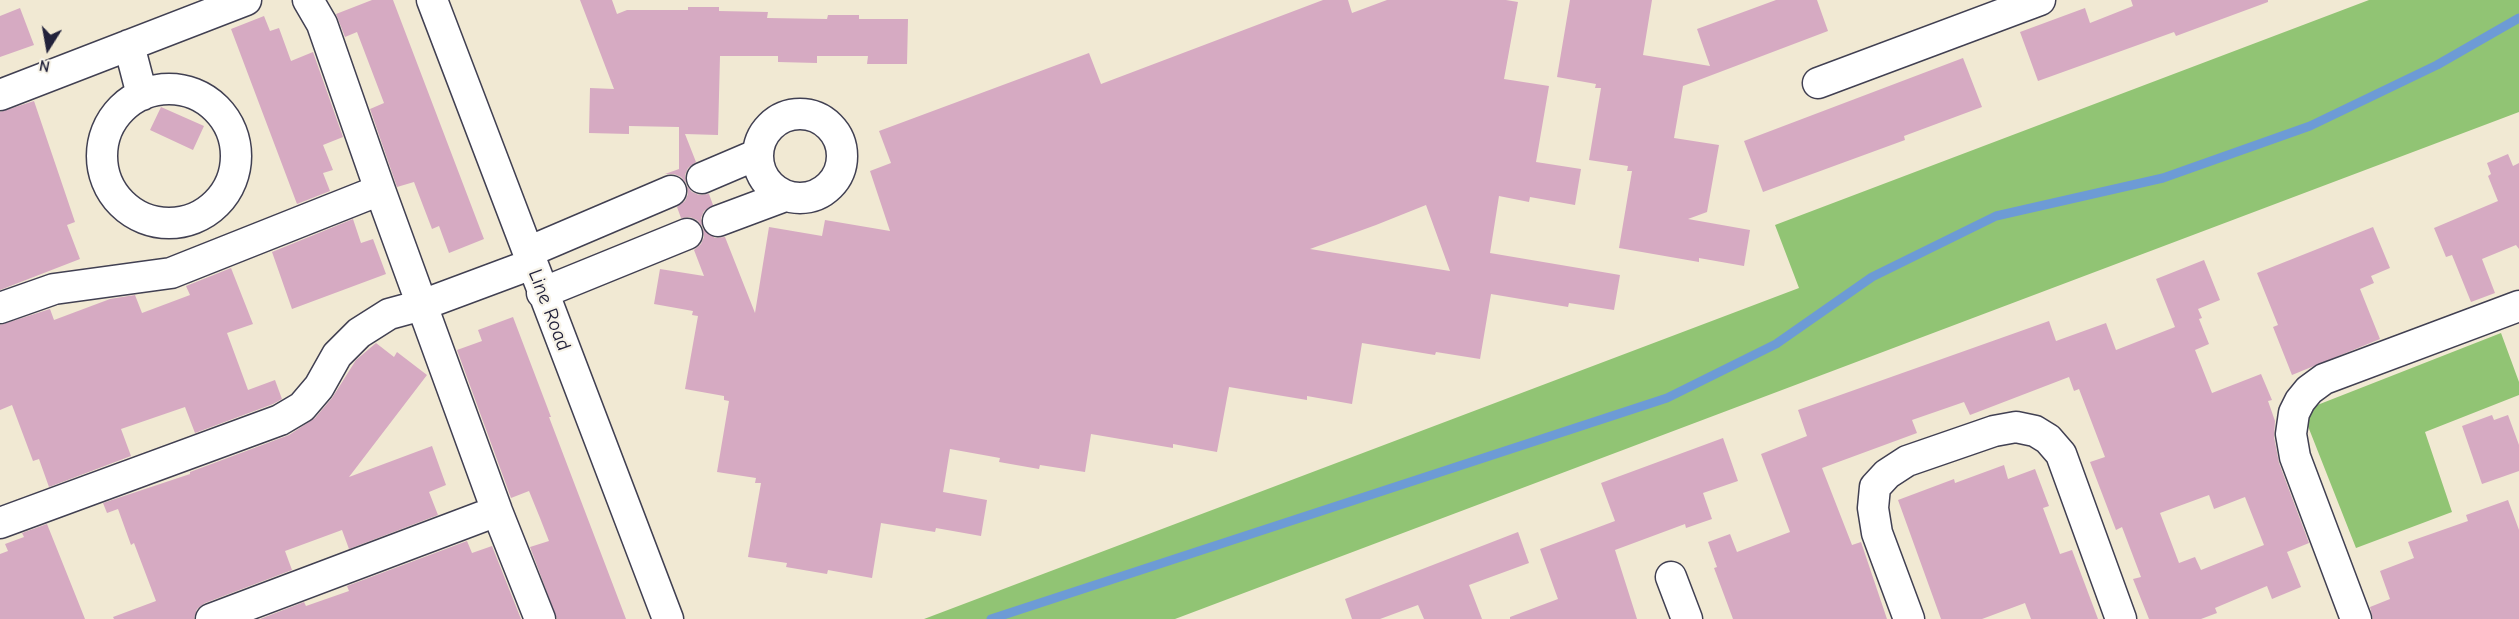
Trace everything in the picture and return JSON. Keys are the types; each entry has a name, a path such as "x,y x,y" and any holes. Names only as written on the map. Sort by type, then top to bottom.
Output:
{"street":[{"path":"0,95 246,0"},
{"path":"308,0 322,24 497,511 540,619"},
{"name":"Line Road","path":"432,0 668,619"},
{"path":"1818,83 1974,11 2040,0"},
{"path":"129,45 142,95"},
{"path":"163,90 185,91 195,95 221,114 232,133 236,154 234,176 224,195 201,214 188,220 166,223 144,219 124,207 110,190 102,169 102,146 109,125 123,107 142,95 163,90"},
{"path":"804,113 817,117 836,132 842,149 842,164 834,181 814,196 800,198 785,196 772,188 764,178 756,156 760,139 767,128 778,119 791,114 804,113"},
{"path":"702,178 756,156"},
{"path":"0,308 54,289 171,273 380,190"},
{"path":"0,524 280,420 302,407 319,387 337,355 359,333 389,314 422,305 530,258 671,191"},
{"path":"718,221 785,196"},
{"path":"201,214 214,256"},
{"path":"542,293 687,234"},
{"path":"2356,619 2295,458 2291,434 2294,413 2300,401 2309,390 2324,379 2518,313"},
{"path":"1909,619 1877,533 1873,508 1875,487 1887,474 1907,461 1994,431 2016,427 2036,431 2048,439 2061,454 2121,619"},
{"path":"211,619 497,511"},
{"path":"1671,577 1687,619"}],"green space":[{"path":"2369,0 2519,0 2519,112 1175,619 924,619 1799,288 1775,225"},
{"path":"2501,333 2519,382 2519,395 2425,432 2452,512 2356,548 2302,411"}],"building":[{"path":"372,0 393,0 484,239 449,253 439,226 432,229 414,182 397,187 370,109 384,103 357,32 345,37 336,14"},
{"path":"580,0 612,0 617,14 627,10 688,10 688,7 719,7 719,11 768,12 767,18 827,19 828,15 859,15 859,19 908,19 907,64 867,64 868,56 817,56 817,63 778,62 778,56 720,56 718,135 685,134 696,162 688,168 685,175 686,183 674,174 665,174 679,169 679,127 629,126 629,134 589,133 590,88 614,89"},
{"path":"1323,0 1348,0 1352,13 1387,0 1506,0 1518,2 1504,79 1549,86 1536,162 1581,169 1575,205 1530,197 1529,202 1499,196 1490,253 1620,275 1614,310 1569,303 1568,307 1491,294 1480,359 1436,352 1435,355 1362,343 1352,404 1307,396 1307,400 1229,387 1217,452 1173,444 1173,448 1091,434 1085,472 1040,465 1039,469 999,462 1000,458 950,449 943,492 987,500 981,536 936,528 935,532 881,523 872,578 828,570 827,574 786,567 787,563 748,557 761,483 755,483 756,478 717,472 729,401 724,400 724,396 685,389 698,316 692,315 693,311 654,304 660,269 704,276 694,250 701,244 704,237 703,229 715,238 725,237 755,313 769,227 822,236 825,220 890,231 870,171 891,163 879,131 1089,53 1101,84","holes":["1426,205 1450,271 1310,249"]},
{"path":"1570,0 1652,0 1643,55 1710,66 1697,29 1776,0 1817,0 1828,31 1683,86 1674,138 1719,145 1707,212 1688,219 1750,230 1744,266 1699,258 1699,262 1619,248 1632,171 1627,171 1628,166 1589,160 1601,88 1595,88 1596,84 1557,77"},
{"path":"2131,0 2268,0 2268,2 2176,36 2174,32 2038,81 2020,32 2085,8 2090,23 2133,6"},
{"path":"20,8 34,45 0,57 0,16"},
{"path":"264,16 270,31 279,28 291,61 313,52 343,137 323,145 333,170 323,173 330,191 297,204 231,29"},
{"path":"1963,58 1982,107 1904,136 1905,140 1763,192 1744,141"},
{"path":"34,101 75,222 67,225 80,259 0,290 0,112"},
{"path":"161,107 204,126 193,150 150,130"},
{"path":"2508,154 2513,166 2519,163 2519,249 2516,245 2482,259 2495,293 2471,302 2452,255 2446,257 2434,228 2498,201 2488,176 2491,174 2487,163"},
{"path":"687,186 699,195 709,194 713,205 704,211 701,218 702,226 690,217 681,218 677,207 685,201 688,194"},
{"path":"353,219 361,243 373,239 386,274 292,309 272,252"},
{"path":"2373,227 2390,268 2371,276 2374,283 2360,289 2380,339 2292,375 2273,327 2278,325 2257,273"},
{"path":"2204,260 2220,300 2198,309 2202,318 2199,319 2209,344 2195,350 2212,393 2261,374 2272,400 2268,401 2275,421 2274,437 2279,463 2309,543 2287,552 2301,587 2272,599 2267,586 2215,608 2217,613 2201,619 2149,619 2133,579 2141,577 2122,527 2116,530 2090,462 2105,457 2079,389 2074,391 2069,377 1970,415 1964,402 1912,420 1917,433 1822,468 1852,545 1861,542 1887,619 1733,619 1714,568 1717,567 1708,542 1730,534 1737,552 1790,532 1761,454 1807,436 1798,410 2049,321 2056,341 2106,323 2116,350 2175,327 2156,279","holes":["2209,495 2214,509 2245,497 2264,545 2201,570 2195,557 2179,563 2160,513"]},
{"path":"231,268 253,324 227,333 248,390 275,380 282,399 195,433 185,407 121,429 131,456 49,487 39,459 33,461 12,405 0,410 0,325 50,309 54,320 110,299 135,295 142,313 190,295 186,286"},
{"path":"513,317 626,619 557,619 530,547 549,541 529,491 511,498 457,350 482,341 478,330"},
{"path":"376,343 394,357 397,352 427,375 349,477 432,446 446,485 429,492 438,515 349,549 342,530 285,551 292,570 205,603 197,609 194,619 114,619 113,617 156,601 134,543 131,545 118,509 107,513 103,503 190,474 190,472 289,435 315,418 332,398 356,360"},
{"path":"2492,415 2494,420 2508,415 2519,445 2519,471 2482,484 2462,426"},
{"path":"1723,438 1738,481 1703,493 1712,519 1686,528 1685,524 1615,550 1637,619 1510,619 1510,617 1558,599 1540,549 1615,521 1601,483"},
{"path":"2004,465 2008,479 2035,469 2049,506 2043,508 2060,554 2072,550 2098,619 2031,619 2025,603 1982,619 1941,619 1898,500 1954,479 1955,483"},
{"path":"2508,500 2519,530 2519,619 2373,619 2370,607 2390,599 2380,571 2414,558 2408,542 2468,521 2466,515"},
{"path":"47,524 85,619 0,619 0,554 8,551 5,544 24,537 22,533"},
{"path":"1518,532 1529,563 1469,585 1482,619 1424,619 1418,605 1380,619 1352,619 1345,599"},
{"path":"467,541 472,553 492,546 521,619 260,619 304,602 306,606 349,591 347,586"}],"waterway":[{"path":"991,619 1667,398 1776,344 1872,277 1996,216 2163,178 2310,126 2437,65 2519,18"}]}
